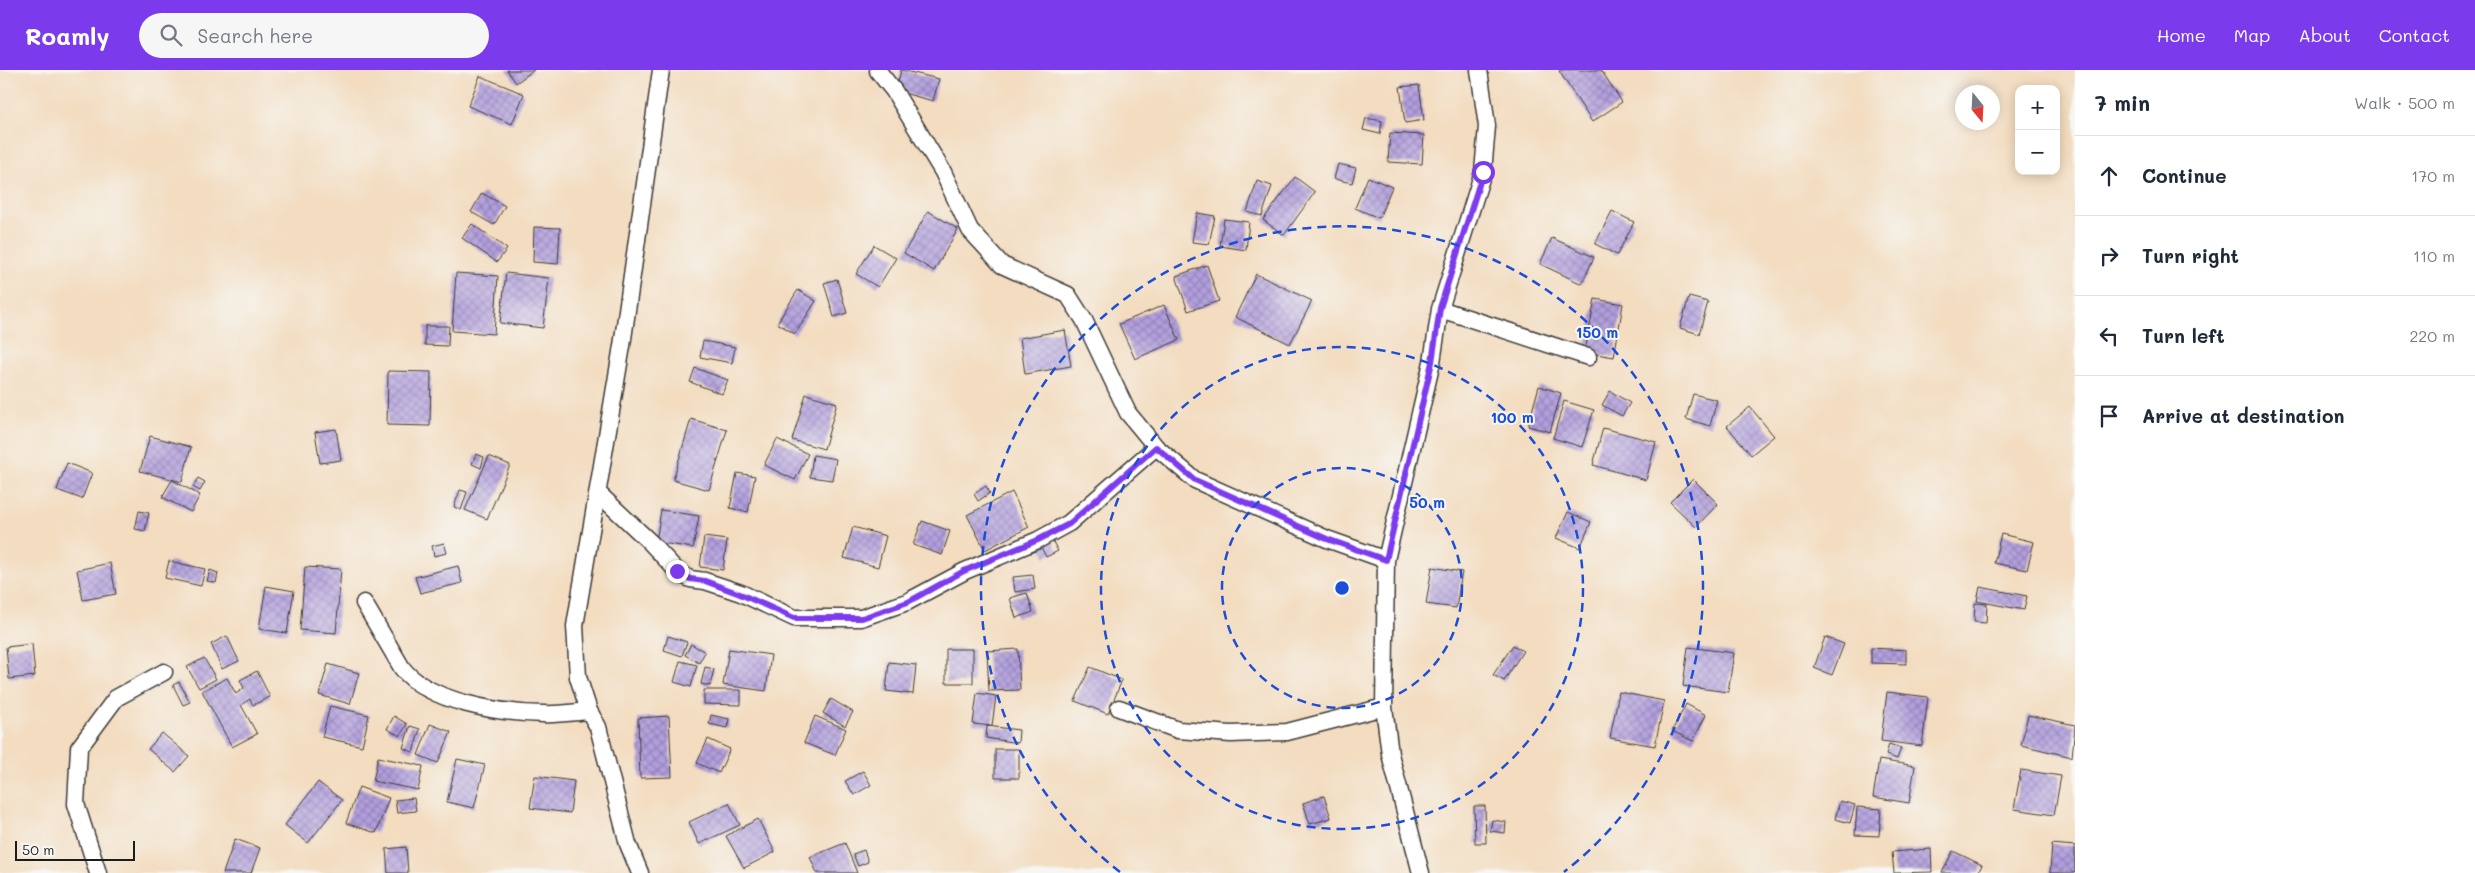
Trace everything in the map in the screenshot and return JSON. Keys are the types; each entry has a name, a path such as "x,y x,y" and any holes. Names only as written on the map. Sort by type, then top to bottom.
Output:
{"street":[{"path":"640,873 628,844 598,727 589,711 578,677 575,626 622,346 662,70"},
{"path":"1421,873 1390,754 1384,707 1386,560 1432,362 1440,308 1483,172 1487,126 1479,70"},
{"path":"878,71 894,91 943,172 970,230 1002,265 1068,295 1084,320 1128,413 1156,447 1195,480 1327,539 1386,560"},
{"path":"1440,308 1588,357"},
{"path":"598,493 650,542 677,571 690,579 705,581 740,594 794,618 862,618 908,602 964,571 1038,540 1069,524 1156,447"},
{"path":"364,603 408,676 431,692 477,706 534,713 589,711"},
{"path":"98,873 76,804 79,748 116,698 164,672"},
{"path":"1119,708 1178,730 1231,734 1287,732 1384,707"}],"building":[{"path":"507,70 534,70 516,83"},
{"path":"901,70 939,79 933,101 896,91"},
{"path":"1601,70 1622,102 1592,122 1559,71"},
{"path":"480,76 524,94 512,124 468,106"},
{"path":"1419,85 1424,120 1405,123 1400,87"},
{"path":"1366,118 1382,121 1380,134 1363,130"},
{"path":"1390,133 1424,135 1422,164 1388,162"},
{"path":"1338,164 1356,168 1352,183 1334,179"},
{"path":"1295,177 1315,192 1284,235 1263,220"},
{"path":"1368,177 1392,187 1379,218 1355,208"},
{"path":"1257,181 1272,186 1262,216 1247,212"},
{"path":"482,193 505,206 494,225 471,212"},
{"path":"928,211 958,229 934,271 904,253"},
{"path":"1612,211 1634,222 1617,255 1595,244"},
{"path":"1197,213 1215,216 1209,244 1192,242"},
{"path":"1224,219 1249,222 1246,250 1220,246"},
{"path":"472,224 507,249 497,262 462,238"},
{"path":"534,227 560,228 558,264 533,262"},
{"path":"1552,238 1594,257 1582,284 1540,264"},
{"path":"874,245 896,258 878,287 856,274"},
{"path":"1207,265 1219,301 1188,311 1176,276"},
{"path":"456,273 498,276 494,334 452,331"},
{"path":"506,273 549,278 543,328 500,323"},
{"path":"1256,274 1312,301 1290,344 1235,317"},
{"path":"837,279 847,313 834,317 824,283"},
{"path":"798,290 816,301 795,334 777,323"},
{"path":"1689,297 1708,302 1699,334 1680,328"},
{"path":"1595,299 1623,304 1614,357 1585,352"},
{"path":"1164,305 1179,340 1135,359 1119,324"},
{"path":"425,326 449,326 448,346 425,345"},
{"path":"1065,330 1071,366 1025,374 1020,338"},
{"path":"703,341 735,347 732,363 700,357"},
{"path":"695,368 728,380 722,394 690,382"},
{"path":"388,371 431,372 430,426 387,425"},
{"path":"1539,386 1561,393 1550,432 1528,426"},
{"path":"1610,391 1630,403 1622,416 1602,405"},
{"path":"806,394 837,403 824,449 792,440"},
{"path":"1693,394 1717,400 1710,426 1686,419"},
{"path":"1564,401 1594,410 1582,447 1553,438"},
{"path":"1750,407 1774,436 1751,455 1727,426"},
{"path":"691,419 727,430 709,490 673,480"},
{"path":"1603,428 1656,442 1646,480 1593,465"},
{"path":"336,429 341,460 320,463 315,432"},
{"path":"150,436 191,447 182,482 140,471"},
{"path":"777,439 808,454 795,480 764,465"},
{"path":"476,454 484,457 481,468 472,464"},
{"path":"813,455 836,459 832,480 810,477"},
{"path":"489,456 510,465 487,519 465,510"},
{"path":"67,463 92,473 82,499 57,490"},
{"path":"737,473 755,476 748,512 730,508"},
{"path":"198,478 205,482 200,491 193,487"},
{"path":"1693,479 1718,504 1696,527 1670,502"},
{"path":"172,480 200,495 191,512 162,497"},
{"path":"986,486 990,493 978,501 974,494"},
{"path":"460,490 467,492 461,510 454,507"},
{"path":"1012,492 1029,527 985,550 967,515"},
{"path":"661,510 699,516 693,548 656,542"},
{"path":"139,511 149,513 145,531 135,529"},
{"path":"1568,512 1591,522 1580,548 1556,538"},
{"path":"922,521 950,531 942,555 913,545"},
{"path":"853,527 886,536 878,567 844,558"},
{"path":"2001,534 2034,542 2027,570 1994,563"},
{"path":"1049,535 1058,551 1046,557 1038,541"},
{"path":"704,537 727,540 723,570 700,567"},
{"path":"444,543 447,553 434,556 432,546"},
{"path":"169,561 205,569 201,586 165,578"},
{"path":"110,563 116,594 83,600 77,570"},
{"path":"458,566 462,583 420,593 415,577"},
{"path":"305,567 341,569 336,633 300,630"},
{"path":"1432,567 1462,572 1456,608 1426,604"},
{"path":"210,570 218,573 216,583 207,581"},
{"path":"1033,575 1035,589 1015,592 1013,577"},
{"path":"266,586 294,591 287,633 259,629"},
{"path":"1980,587 2027,596 2024,610 1977,601"},
{"path":"1027,593 1033,612 1016,618 1010,598"},
{"path":"1975,603 1987,604 1986,623 1974,622"},
{"path":"227,636 239,661 222,669 211,644"},
{"path":"668,636 687,642 682,656 664,650"},
{"path":"1825,637 1844,644 1832,675 1814,668"},
{"path":"32,644 35,676 9,679 6,647"},
{"path":"691,644 705,652 699,663 685,655"},
{"path":"1513,645 1523,651 1504,681 1493,675"},
{"path":"1688,647 1734,653 1728,692 1683,686"},
{"path":"1871,648 1906,650 1906,664 1871,663"},
{"path":"729,649 771,655 766,691 723,685"},
{"path":"946,649 973,649 973,683 946,683"},
{"path":"1018,649 1020,690 989,691 987,651"},
{"path":"204,658 216,679 199,688 187,667"},
{"path":"680,661 697,665 691,687 674,682"},
{"path":"889,662 916,665 913,694 886,691"},
{"path":"328,664 359,673 350,704 319,695"},
{"path":"705,667 714,669 710,686 701,684"},
{"path":"1090,667 1122,680 1108,714 1075,701"},
{"path":"257,671 270,697 253,705 250,699 241,705 257,734 232,747 202,691 227,678 236,694 244,688 240,680"},
{"path":"179,682 190,702 183,705 173,685"},
{"path":"704,690 741,690 741,705 704,704"},
{"path":"1619,692 1664,701 1655,746 1610,738"},
{"path":"1887,692 1928,697 1922,746 1881,741"},
{"path":"977,693 996,696 992,726 973,724"},
{"path":"831,699 853,712 845,726 823,713"},
{"path":"1686,704 1706,715 1693,741 1672,731"},
{"path":"330,706 369,715 362,746 322,737"},
{"path":"711,715 729,719 727,728 709,724"},
{"path":"2028,715 2075,725 2072,757 2021,745"},
{"path":"394,716 407,724 400,736 387,729"},
{"path":"669,716 672,777 640,778 638,718"},
{"path":"815,716 846,729 835,755 804,743"},
{"path":"430,724 451,732 438,763 418,755"},
{"path":"410,726 420,729 413,752 403,748"},
{"path":"987,726 1019,730 1018,743 986,738"},
{"path":"162,733 189,756 175,772 148,749"},
{"path":"708,739 730,749 719,773 697,763"},
{"path":"1889,744 1901,748 1897,759 1886,755"},
{"path":"995,749 1019,749 1019,778 995,778"},
{"path":"378,757 423,766 418,790 373,781"},
{"path":"457,759 485,765 474,808 447,802"},
{"path":"1879,760 1915,766 1909,803 1873,797"},
{"path":"2021,770 2061,776 2054,815 2014,809"},
{"path":"863,771 871,785 854,795 845,781"},
{"path":"535,776 574,781 570,813 530,808"},
{"path":"318,782 342,800 308,843 285,825"},
{"path":"359,787 389,798 376,833 346,823"},
{"path":"1324,796 1331,818 1310,824 1303,803"},
{"path":"414,798 416,811 397,813 395,800"},
{"path":"1840,801 1855,805 1850,823 1835,819"},
{"path":"729,803 740,825 699,844 689,822"},
{"path":"1474,806 1485,806 1486,843 1475,843"},
{"path":"1857,807 1881,809 1879,836 1855,835"},
{"path":"758,819 775,852 744,868 726,836"},
{"path":"1492,820 1506,822 1505,833 1490,831"},
{"path":"235,839 260,848 251,873 223,873"},
{"path":"845,843 857,873 817,873 810,857"},
{"path":"2052,844 2075,846 2075,873 2050,873"},
{"path":"406,847 408,873 388,873 386,849"},
{"path":"1931,849 1932,872 1894,873 1892,852"},
{"path":"864,850 868,862 858,866 853,854"},
{"path":"1953,851 1982,865 1978,873 1942,873"}],"route":[{"path":"677,571 690,579 705,581 740,594 794,618 823,620 862,618 908,602 964,571 1038,540 1069,524 1156,447 1195,480 1327,539 1386,560 1432,362 1440,308 1483,172"}]}
